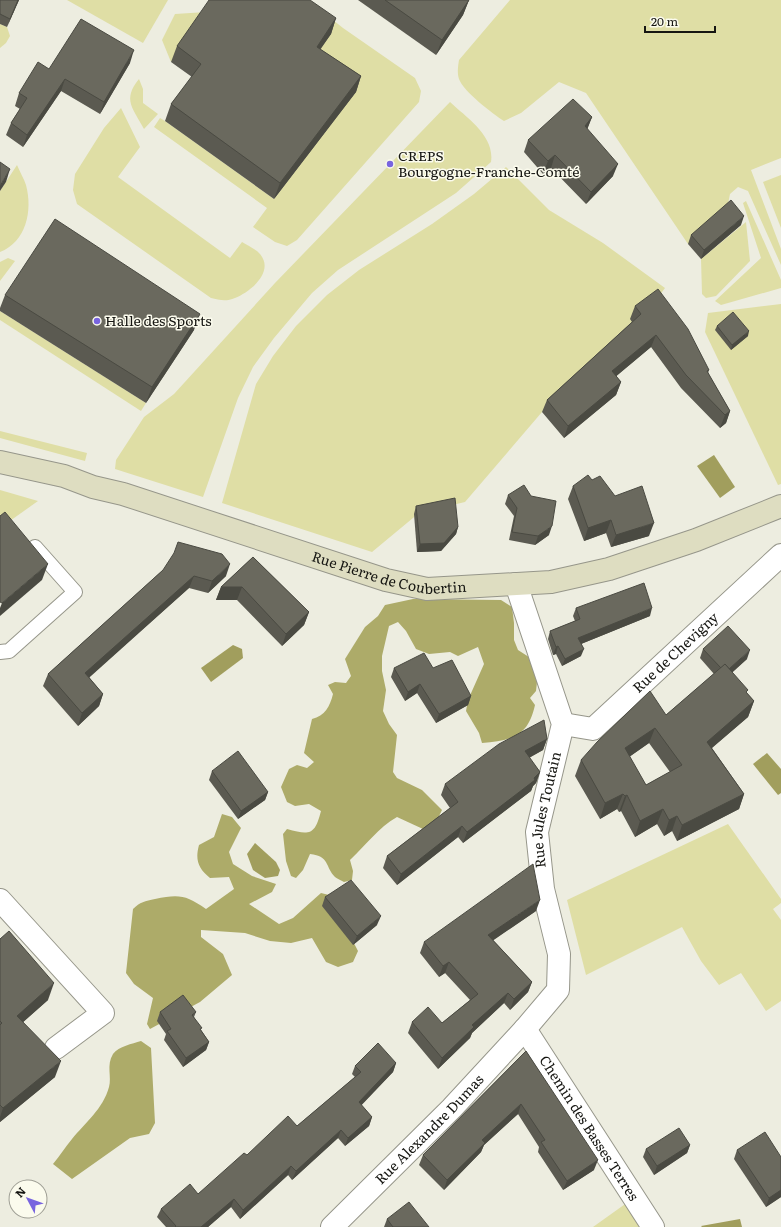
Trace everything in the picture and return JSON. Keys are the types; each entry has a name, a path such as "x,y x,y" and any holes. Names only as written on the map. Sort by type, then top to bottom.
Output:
{"main road":[{"name":"Rue Pierre de Coubertin","path":"0,462 64,476 93,487 123,494 386,580 427,589 551,582 609,569 696,540 781,506"}],"street":[{"name":"Rue de Chevigny","path":"563,724 593,729 781,555"},
{"path":"516,584 563,724"},
{"name":"Rue Jules Toutain","path":"525,1029 558,990 559,954 543,889 537,832 563,724"},
{"path":"1,903 103,1013 56,1048"},
{"name":"Rue Alexandre Dumas","path":"332,1227 452,1108 525,1029"},
{"name":"Chemin des Basses Terres","path":"525,1029 653,1227"}],"lane":[{"path":"0,652 9,651 75,592 35,547"}],"shaded area":[{"path":"67,0 168,0 143,43"},
{"path":"308,0 343,28 415,78 421,91 419,102 297,240 287,246 275,242 253,227 267,208 154,127 160,118 165,121 274,199 355,92 311,63 330,34"},
{"path":"510,0 781,0 781,158 751,170 781,249 781,265 748,191 738,187 730,194 727,209 688,244 586,93 559,82 521,113 504,121 472,96 459,79 459,60"},
{"path":"206,12 171,62 162,40 175,14"},
{"path":"0,24 7,27 10,36 6,43 0,48"},
{"path":"139,79 143,89 143,103 158,114 144,129 133,109 130,99 134,86"},
{"path":"450,102 478,128 484,136 489,144 491,162 456,193 338,270 312,293 274,338 253,367 238,398 203,497 115,469 116,460 144,417 174,394 275,283"},
{"path":"121,108 140,147 118,177 230,258 242,242 258,252 264,261 265,268 263,274 253,286 241,295 229,300 211,298 77,204 73,190 75,174 104,128"},
{"path":"17,165 26,185 29,205 28,215 16,241 0,252 0,191"},
{"path":"506,167 549,210 603,243 665,288 636,327 542,412 465,502 419,513 372,552 222,503 256,384 273,356 296,326 327,295 359,270 432,224 474,194"},
{"path":"781,175 781,228 763,182"},
{"path":"746,201 781,280 781,288 721,305 715,301 761,258 743,203"},
{"path":"746,222 750,261 716,296 706,298 702,294 701,259"},
{"path":"8,258 15,261 0,281 0,262"},
{"path":"781,304 781,484 778,485 705,332 708,313"},
{"path":"0,311 146,403 141,411 0,320"},
{"path":"0,431 87,453 85,461 0,438"},
{"path":"714,455 735,487 720,498 697,466"},
{"path":"0,490 38,501 0,528"},
{"path":"413,599 501,600 512,607 514,640 518,650 532,659 538,673 536,691 530,698 535,705 532,716 528,724 517,735 502,740 482,743 479,733 466,711 468,700 484,664 478,647 458,656 450,652 429,654 416,649 406,631 398,622 389,626 382,656 382,671 386,690 383,711 389,724 397,735 393,772 397,778 422,790 442,810 437,820 423,829 397,817 390,821 350,860 353,871 352,880 344,882 335,877 326,862 321,857 310,854 303,870 296,878 291,876 286,861 283,834 287,829 302,832 311,831 317,824 321,811 309,804 295,806 287,802 281,787 289,769 297,765 307,768 314,762 304,753 312,719 317,718 324,713 330,703 333,694 328,685 335,682 346,683 351,676 345,659 365,627 378,616 385,605"},
{"path":"233,645 242,649 243,658 211,682 201,668"},
{"path":"767,753 781,769 781,793 778,795 753,764"},
{"path":"222,814 232,817 241,828 229,852 233,864 252,876 276,884 272,892 249,904 279,924 293,918 321,893 329,895 358,951 353,962 338,967 326,962 312,938 291,943 270,941 245,933 201,930 201,937 223,954 232,975 200,1002 150,1029 147,1024 153,998 134,984 126,973 133,909 145,901 176,896 187,898 206,909 234,889 229,877 210,878 198,863 197,855 199,845 214,837"},
{"path":"728,824 781,899 781,903 773,909 781,920 781,1001 766,1011 741,973 719,985 701,961 682,927 586,975 567,900"},
{"path":"255,843 276,862 280,870 278,876 265,878 253,870 247,854"},
{"path":"141,1041 151,1048 155,1123 149,1134 130,1138 72,1179 53,1164 69,1142 103,1102 109,1087 109,1067 113,1054 122,1047"},
{"path":"628,1202 645,1227 593,1227"},
{"path":"740,1219 742,1227 701,1226"}],"building":[{"path":"0,0 18,0 10,19 0,14"},
{"path":"209,0 310,0 336,18 317,47 361,76 280,183 171,104 201,64 177,46"},
{"path":"385,0 469,0 442,40"},
{"path":"81,19 134,50 104,102 65,79 27,135 11,123 27,98 19,93 38,62 49,69"},
{"path":"573,99 592,117 585,126 618,164 591,192 555,155 548,161 528,140"},
{"path":"0,162 10,169 0,186"},
{"path":"731,200 744,216 704,250 691,235"},
{"name":"Halle des Sports","path":"55,219 200,314 152,387 5,295"},
{"path":"658,289 688,329 709,370 707,371 730,411 725,415 686,375 656,335 612,371 621,382 568,426 547,400 641,314 635,306"},
{"path":"733,312 749,331 732,345 717,326"},
{"path":"588,475 592,480 600,476 615,496 642,486 654,523 616,535 611,520 588,528 573,486"},
{"path":"524,485 531,496 556,501 552,526 538,536 512,532 517,508 508,495"},
{"path":"455,498 458,527 444,543 420,544 416,506"},
{"path":"5,512 48,564 2,603 0,602 0,516"},
{"path":"178,542 222,554 230,564 212,581 194,576 85,673 103,694 82,713 48,674 163,570 174,553"},
{"path":"253,557 309,612 286,634 242,587 221,587"},
{"path":"644,583 652,608 578,638 584,649 565,659 558,646 556,647 550,631 580,619 576,608"},
{"path":"728,626 750,650 729,669 725,664 721,668 703,649"},
{"path":"424,653 433,668 452,660 471,696 439,714 420,684 408,692 394,668"},
{"path":"725,664 748,690 746,692 754,701 707,742 744,794 682,825 677,816 669,820 663,809 640,821 627,795 625,796 623,794 605,803 581,760 597,742 650,691 666,715","holes":["655,728 682,765 646,785 625,748"]},
{"path":"544,720 547,739 525,751 540,772 534,778 535,780 467,832 462,826 401,874 387,856 458,802 445,784 499,744"},
{"path":"238,751 268,792 241,811 212,771"},
{"path":"533,864 540,900 488,935 532,982 514,999 508,993 472,1025 474,1027 442,1058 412,1022 428,1007 442,1023 478,994 449,962 443,966 424,942"},
{"path":"351,880 381,916 357,936 325,897"},
{"path":"9,931 54,983 17,1016 61,1061 3,1108 0,1105 0,1025 2,1023 0,1021 0,939"},
{"path":"183,995 196,1012 192,1015 202,1028 200,1029 209,1042 186,1058 167,1031 171,1029 160,1012"},
{"path":"378,1043 396,1063 359,1102 372,1117 348,1138 341,1130 296,1171 291,1166 243,1210 234,1199 201,1227 175,1227 176,1226 161,1209 190,1184 198,1194 244,1153 247,1155 288,1116 297,1126 361,1072 355,1066"},
{"path":"526,1051 598,1160 567,1181 541,1142 545,1140 521,1104 482,1140 485,1143 447,1180 423,1155"},
{"path":"679,1128 690,1145 657,1166 646,1149"},
{"path":"765,1132 781,1157 781,1190 769,1198 737,1150"},
{"path":"409,1202 429,1227 393,1227 387,1219"}],"place":[{"name":"CREPS Bourgogne-Franche-Comté","path":"390,164"},
{"name":"Halle des Sports","path":"97,321"}]}
